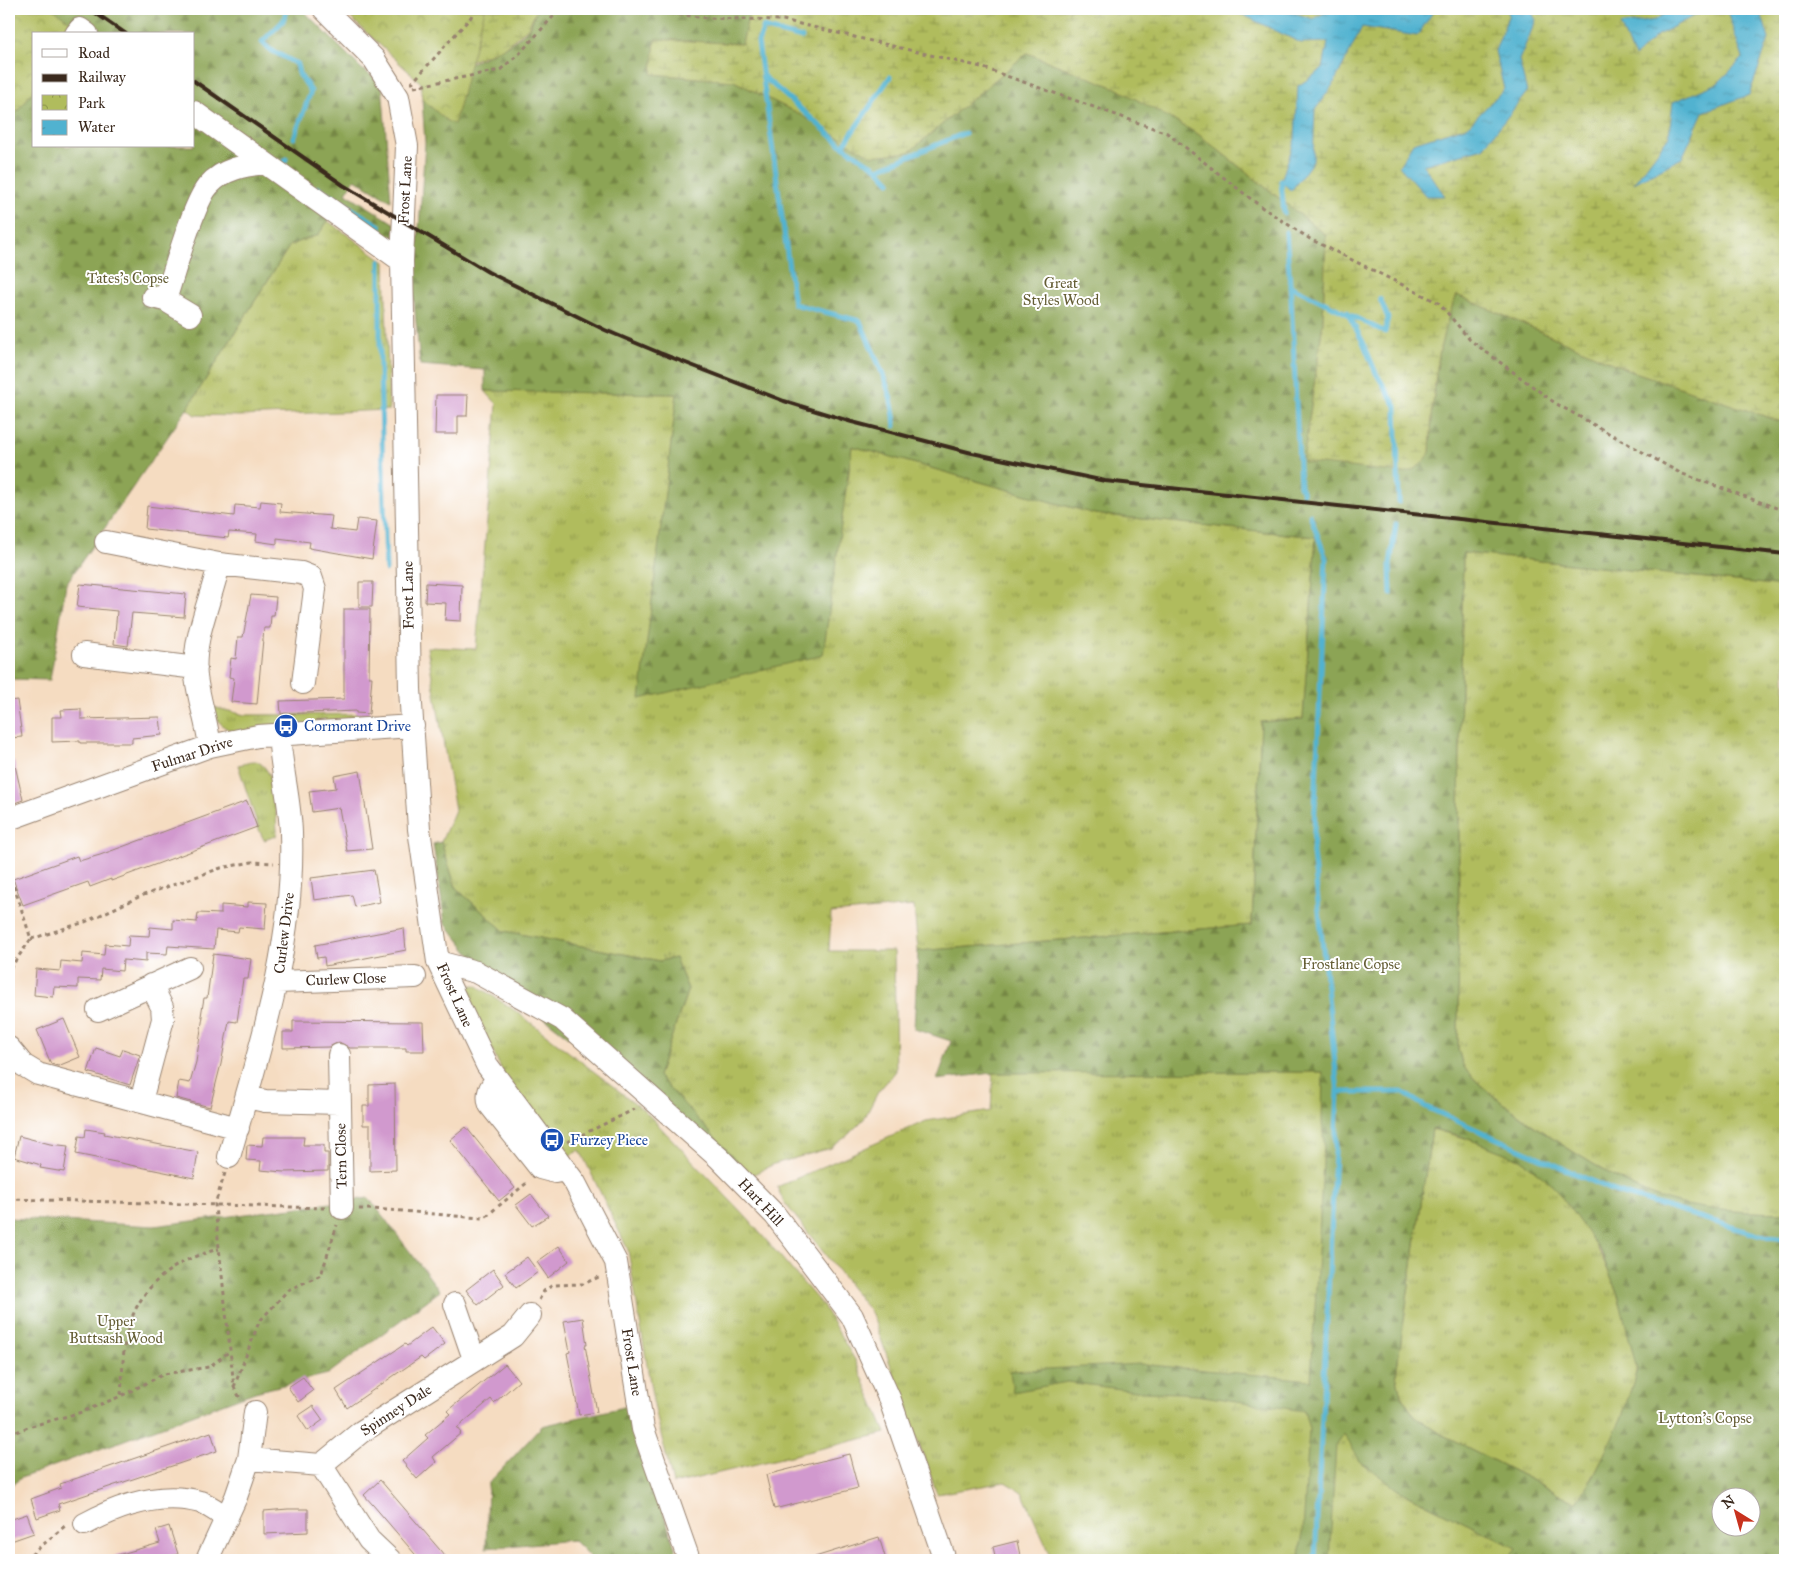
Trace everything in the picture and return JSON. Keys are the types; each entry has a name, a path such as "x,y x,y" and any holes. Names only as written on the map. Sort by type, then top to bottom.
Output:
{"street":[{"path":"324,9 374,59 398,97"},
{"name":"Frost Lane","path":"398,97 407,146 402,261 413,726 419,829 438,962 487,1065 553,1163 575,1183 616,1262 643,1429 689,1560"},
{"path":"195,113 402,261"},
{"path":"190,315 159,299 199,203 208,185 225,172 247,164 265,163"},
{"path":"106,542 219,564 301,573 313,580 315,589 303,683"},
{"path":"210,746 196,668 203,620 214,590 219,564"},
{"path":"84,654 196,668"},
{"name":"Fulmar Drive","path":"9,819 210,746 241,738 413,726"},
{"name":"Curlew Drive","path":"229,1157 278,982 291,865 291,832 281,766 279,734"},
{"name":"Hart Hill","path":"438,962 476,972 562,1019 719,1158 776,1215 852,1316 890,1400 945,1560"},
{"path":"98,1010 190,968"},
{"name":"Curlew Close","path":"278,982 415,977"},
{"path":"141,1102 163,1019 162,1007 151,986"},
{"path":"9,1048 24,1066 38,1074 238,1128"},
{"name":"Tern Close","path":"339,1055 342,1208"},
{"name":"Tern Close","path":"247,1097 265,1101 340,1103"},
{"path":"455,1304 474,1359"},
{"name":"Spinney Dale","path":"321,1465 361,1432 513,1336 530,1316"},
{"path":"208,1560 249,1459 255,1412"},
{"path":"249,1459 321,1465 369,1540 390,1560"},
{"path":"85,1524 111,1510 159,1498 201,1502 226,1518"}],"path":[{"path":"398,97 465,24 471,17 474,9"},
{"path":"398,97 411,87 500,70 520,53 560,9"},
{"path":"631,9 708,18 782,20 981,67 1167,133 1260,206 1310,239 1439,303 1470,340 1555,403 1680,473 1785,511"},
{"path":"11,968 30,939 85,922 140,896 221,868 252,862 291,865"},
{"path":"9,871 30,939"},
{"path":"9,1199 391,1209 438,1216 484,1218 553,1163 653,1100"},
{"path":"229,1157 216,1204 234,1387 259,1322 288,1290 321,1275 342,1208"},
{"path":"121,1396 129,1326 144,1294 167,1270 219,1249"},
{"path":"530,1316 544,1291 552,1285 568,1286 596,1280 616,1262"},
{"path":"9,1435 28,1426 82,1412 121,1396 164,1374 208,1367 230,1350"},
{"path":"24,1560 80,1515 85,1524"}],"green space":[{"path":"9,9 53,9 80,29 78,32 32,32 32,93 9,122"},
{"name":"Tates's Copse","path":"52,9 302,9 362,69 382,83 391,201 355,179 346,193 395,224 394,242 337,208 318,235 290,245 187,409 66,584 50,680 9,679 9,122 32,93 32,148 195,148 195,32 74,32"},
{"path":"341,9 537,9 528,28 502,49 449,69"},
{"path":"341,9 485,9 454,124 447,121 422,99 421,83"},
{"name":"Great Styles Wood","path":"537,9 750,9 742,44 656,39 652,74 734,81 799,114 909,152 1027,53 1116,88 1198,134 1326,235 1323,323 1303,462 1430,452 1436,372 1444,332 1457,295 1629,370 1785,423 1785,586 1463,553 1458,1049 1464,1067 1476,1081 1496,1098 1583,1158 1636,1188 1670,1201 1702,1208 1785,1213 1785,1560 1507,1560 1516,1548 1398,1490 1360,1461 1344,1434 1336,1445 1329,1560 1298,1560 1303,1533 1309,1429 1304,1411 1183,1393 1144,1392 1067,1382 1013,1392 1010,1371 1140,1364 1311,1380 1324,1143 1322,1122 1323,1072 993,1073 937,1080 951,1041 914,1029 918,951 1252,925 1261,722 1303,719 1316,537 1095,514 852,446 823,655 640,699 677,394 485,391 485,370 420,365 411,268 418,243 425,143 421,83 504,47 527,30 532,23","holes":["1432,1129 1458,1135 1520,1159 1553,1185 1601,1252 1619,1298 1637,1370 1622,1417 1594,1475 1577,1503 1443,1435 1415,1417 1401,1396 1396,1374"]},
{"path":"750,9 1785,9 1785,423 1629,370 1457,295 1444,332 1436,372 1430,452 1423,463 1413,470 1404,473 1303,462 1323,323 1326,235 1198,134 1116,88 1027,53 909,152 871,156 799,114 734,81 652,74 655,39 742,44"},
{"path":"328,221 385,262 389,410 239,416 195,415 187,409 290,245 318,235"},
{"path":"485,391 677,394 641,699 848,480 852,446 1095,514 1316,537 1303,719 1261,722 1252,925 918,951 914,906 831,913 829,951 894,951 896,1071 878,1092 864,1119 831,1148 774,1164 750,1176 658,1076 688,989 675,958 660,961 504,931 456,888 441,842 455,810 427,647 476,649 497,404"},
{"path":"1463,553 1785,586 1785,1213 1702,1208 1670,1201 1636,1188 1583,1158 1523,1118 1476,1081 1463,1065 1458,1049"},
{"path":"213,707 245,715 398,714 398,723 239,733 229,730 219,721"},
{"path":"256,761 268,773 274,792 276,836 264,840 238,765"},
{"path":"441,842 456,888 504,931 660,961 675,958 688,989 658,1076 750,1175 485,973 445,923 433,844"},
{"path":"476,985 517,1012 645,1111 747,1218 823,1306 855,1360 886,1433 673,1484 653,1401 628,1250 580,1150 567,1157 506,1079 467,997 467,986"},
{"path":"1350,1072 1398,1490 1517,1548 1507,1560 1053,1560 1022,1492 1005,1482 937,1494 872,1314 784,1202 777,1187 926,1121 991,1111 993,1073"},
{"path":"1432,1129 1498,1150 1519,1159 1538,1171 1556,1188 1587,1229 1619,1299 1636,1361 1636,1372 1620,1423 1604,1456 1577,1503 1443,1435 1415,1417 1401,1396 1396,1374"},
{"name":"Upper Buttsash Wood","path":"369,1198 440,1291 328,1374 255,1392 21,1478 9,1487 9,1218 154,1226"},
{"path":"628,1406 679,1560 593,1560 573,1540 486,1548 488,1484 542,1426"}],"water":[{"path":"1199,9 1283,9 1313,19 1332,9 1435,9 1417,36 1362,27 1334,83 1315,110 1313,161 1291,191 1281,181 1295,139 1298,86 1323,69 1328,42 1301,43 1233,10"},
{"path":"1506,9 1530,9 1536,20 1519,60 1527,92 1483,148 1423,165 1445,196 1426,196 1399,166 1413,143 1468,126 1504,89 1495,51 1509,14"},
{"path":"1672,9 1707,9 1656,36 1635,57 1620,25 1655,20"},
{"path":"1726,9 1760,9 1769,39 1749,95 1703,112 1682,158 1634,183 1669,136 1673,102 1718,83 1743,58"}],"building":[{"path":"436,395 468,395 467,416 458,416 458,434 435,434"},
{"path":"261,501 281,503 280,512 332,516 330,529 355,532 357,519 377,521 372,559 309,548 310,542 277,538 277,544 256,541 257,534 229,532 228,538 145,529 147,506 234,516 235,505 260,507"},
{"path":"359,582 373,582 372,607 359,607"},
{"path":"426,583 462,585 461,621 445,620 446,603 425,602"},
{"path":"80,584 186,594 184,617 132,613 128,646 114,644 117,611 77,607"},
{"path":"251,595 276,597 274,616 271,616 270,628 264,628 257,704 231,702 234,678 229,677 231,658 236,659 238,637 243,637"},
{"path":"344,609 370,609 369,677 372,677 369,714 356,713 356,711 281,714 280,701 344,699"},
{"path":"17,700 22,737 9,738 9,701"},
{"path":"81,709 81,719 160,717 162,735 132,738 132,743 52,742 52,717 62,717 61,710"},
{"path":"14,761 23,800 9,805 9,762"},
{"path":"360,771 372,849 347,851 339,808 312,812 309,791 336,788 334,776"},
{"path":"247,801 257,827 111,881 111,879 90,887 88,882 23,905 13,879 77,856 79,861 100,855"},
{"path":"374,870 380,902 355,907 352,895 314,900 311,878"},
{"path":"248,902 267,903 265,929 239,927 238,932 216,930 214,949 168,946 167,954 146,953 146,962 123,960 122,971 101,969 100,980 78,979 78,988 54,987 53,997 34,995 36,969 60,971 61,961 82,963 83,953 104,955 105,944 128,946 129,935 149,936 150,927 173,929 173,920 197,922 198,913 221,914 221,905 248,907"},
{"path":"404,928 406,950 325,966 324,957 317,958 315,945"},
{"path":"213,954 251,959 248,979 243,979 237,1022 229,1021 210,1107 176,1098 179,1081 190,1083 196,1062 203,1016 201,1016 204,998 207,998"},
{"path":"64,1019 80,1057 58,1066 51,1064 37,1030"},
{"path":"293,1021 423,1022 424,1051 406,1051 406,1048 350,1048 339,1042 329,1047 283,1048 283,1032 293,1032"},
{"path":"96,1048 120,1056 123,1049 140,1055 130,1085 88,1072"},
{"path":"395,1084 396,1170 370,1171 370,1125 363,1125 363,1106 369,1106 369,1085"},
{"path":"466,1127 515,1188 499,1201 450,1140"},
{"path":"86,1129 198,1152 194,1178 76,1154 79,1136 85,1137"},
{"path":"19,1136 50,1144 68,1146 64,1172 40,1168 41,1165 14,1157"},
{"path":"263,1137 304,1137 303,1145 324,1145 324,1153 328,1153 328,1171 284,1172 260,1170 261,1161 246,1160 247,1145 262,1146"},
{"path":"531,1194 548,1216 532,1226 516,1205"},
{"path":"559,1246 569,1261 548,1278 537,1262"},
{"path":"527,1257 538,1272 516,1288 505,1273"},
{"path":"493,1269 504,1285 478,1305 466,1290"},
{"path":"583,1318 587,1345 585,1345 597,1412 579,1415 567,1353 570,1352 564,1321"},
{"path":"432,1327 445,1344 424,1360 421,1357 347,1408 336,1390 405,1344 407,1346"},
{"path":"505,1364 519,1381 494,1403 491,1399 457,1428 461,1433 433,1457 436,1462 417,1479 402,1461 428,1438 425,1435 450,1414 447,1411"},
{"path":"303,1377 313,1391 298,1402 288,1387"},
{"path":"313,1406 323,1420 308,1431 298,1416"},
{"path":"211,1432 217,1451 58,1504 60,1510 37,1518 31,1499 61,1488 60,1484"},
{"path":"849,1454 858,1488 774,1509 766,1475"},
{"path":"380,1480 448,1560 420,1560 364,1495"},
{"path":"308,1509 308,1532 264,1534 264,1511"},
{"path":"27,1514 34,1533 11,1541 9,1520"},
{"path":"169,1526 178,1554 157,1560 114,1560 114,1556 160,1543 156,1530"},
{"path":"879,1537 886,1560 816,1560 815,1557"},
{"path":"1017,1541 1021,1560 996,1560 993,1547"}],"waterway":[{"path":"287,9 283,21 262,42 269,49 297,64 299,74 311,91 294,138"},
{"path":"764,27 758,42 794,304 860,321 887,385 895,426"},
{"path":"763,28 802,38"},
{"path":"763,76 843,146 878,169 890,182"},
{"path":"843,146 890,77"},
{"path":"878,169 965,133"},
{"path":"286,159 283,166 286,168"},
{"path":"1281,181 1284,213"},
{"path":"318,188 380,226 380,230"},
{"path":"1286,232 1300,486 1303,493"},
{"path":"380,261 380,368 386,570"},
{"path":"1290,286 1385,332 1388,318 1380,299"},
{"path":"1347,312 1363,342 1376,373 1396,406 1399,502"},
{"path":"1310,515 1326,558 1313,853 1338,1092 1315,1560"},
{"path":"1391,594 1390,565 1396,524"},
{"path":"1338,1092 1402,1092 1426,1107 1614,1191 1761,1236 1785,1239"}],"railway":[{"path":"90,9 123,32"},
{"path":"195,82 343,185 488,272 605,330 660,353 784,401 852,422 972,453 1105,481 1785,554"}],"place":[{"name":"Cormorant Drive","path":"286,726"},
{"name":"Furzey Piece","path":"552,1140"}],"park label":[{"name":"Frostlane Copse","path":"1351,964"},
{"name":"Lytton's Copse","path":"1705,1418"}]}
